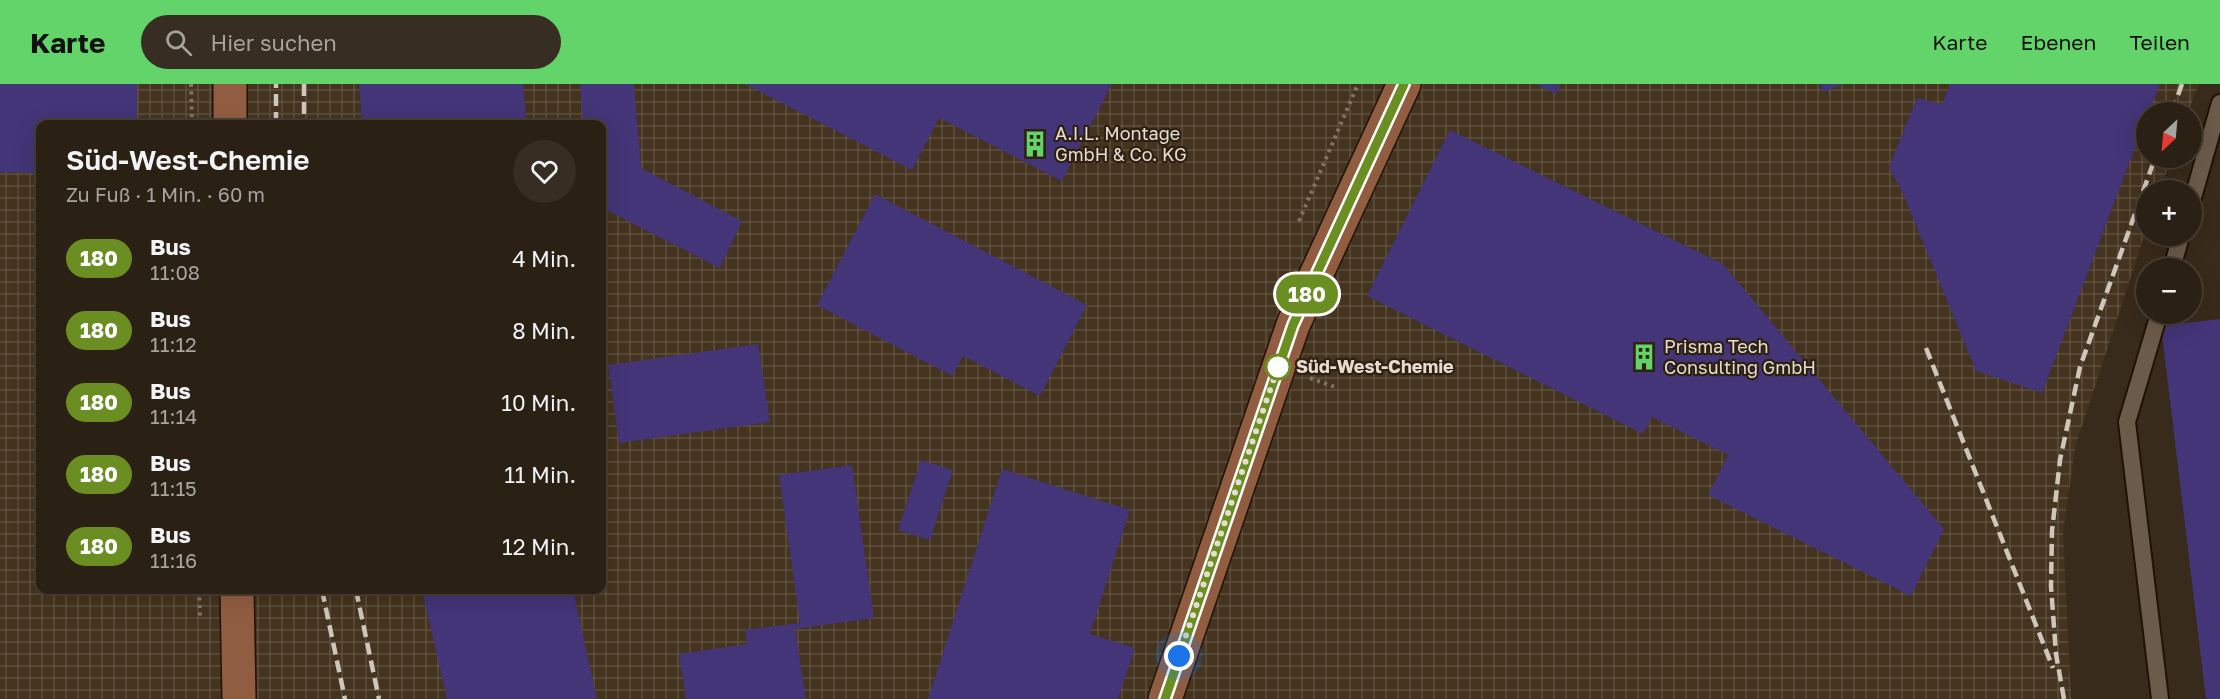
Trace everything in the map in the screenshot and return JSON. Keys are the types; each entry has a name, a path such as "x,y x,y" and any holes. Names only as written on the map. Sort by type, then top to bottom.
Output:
{"street":[{"path":"230,84 230,120"},
{"path":"1165,699 1293,325 1404,84"},
{"path":"237,594 239,699"}],"lane":[{"path":"2198,180 2220,103"},
{"path":"2155,324 2127,422 2160,699"}],"path":[{"path":"191,84 192,120"},
{"path":"1305,376 1338,388"}],"shaded area":[{"path":"0,84 2199,84 2192,102 2136,102 2136,168 2168,168 2163,180 2136,180 2136,246 2141,246 2075,447 2063,533 2071,699 0,699"}],"building":[{"path":"0,84 137,84 137,120 36,120 36,173 0,172"},
{"path":"359,84 523,84 527,120 362,120"},
{"path":"580,84 634,84 641,168 742,221 720,268 606,210 606,120 583,120"},
{"name":"A.I.L. Montage GmbH & Co. KG","path":"745,84 1112,84 1062,181 939,118 912,170"},
{"path":"1535,84 1561,84 1556,94"},
{"path":"1820,84 1844,84 1823,92"},
{"path":"1950,84 2160,84 2153,102 2136,102 2136,145 2042,393 1976,371 1904,196 1889,167 1917,98 1942,104"},
{"name":"Prisma Tech Consulting GmbH","path":"1450,130 1723,264 1944,529 1911,596 1708,495 1728,455 1652,417 1643,434 1367,296"},
{"path":"875,194 1087,305 1040,396 963,356 952,376 817,305"},
{"path":"2220,319 2220,699 2206,699 2161,326 2202,324 2202,321"},
{"path":"758,344 770,422 619,443 608,365"},
{"path":"921,460 953,470 930,540 898,530"},
{"path":"852,465 874,618 795,629 806,699 686,699 679,654 747,644 745,630 800,623 779,475"},
{"path":"1002,469 1130,510 1090,634 1135,648 1118,699 928,699"},
{"path":"423,594 574,594 597,699 447,699"}],"railway":[{"path":"276,84 276,120"},
{"path":"304,84 304,120"},
{"path":"2176,102 2182,84"},
{"path":"2064,699 2056,654 2051,586 2052,531 2060,460 2080,367 2151,168"},
{"path":"1926,348 2053,668"},
{"path":"323,594 345,699"},
{"path":"357,594 379,699"}],"bus line":[{"name":"180","path":"1165,699 1293,325 1404,84"}],"place":[{"name":"A.I.L. Montage GmbH & Co. KG","path":"1035,144"},
{"name":"Prisma Tech Consulting GmbH","path":"1644,357"},
{"name":"Süd-West-Chemie","path":"1278,367"}],"route":[{"path":"1179,656 1278,367"}]}
